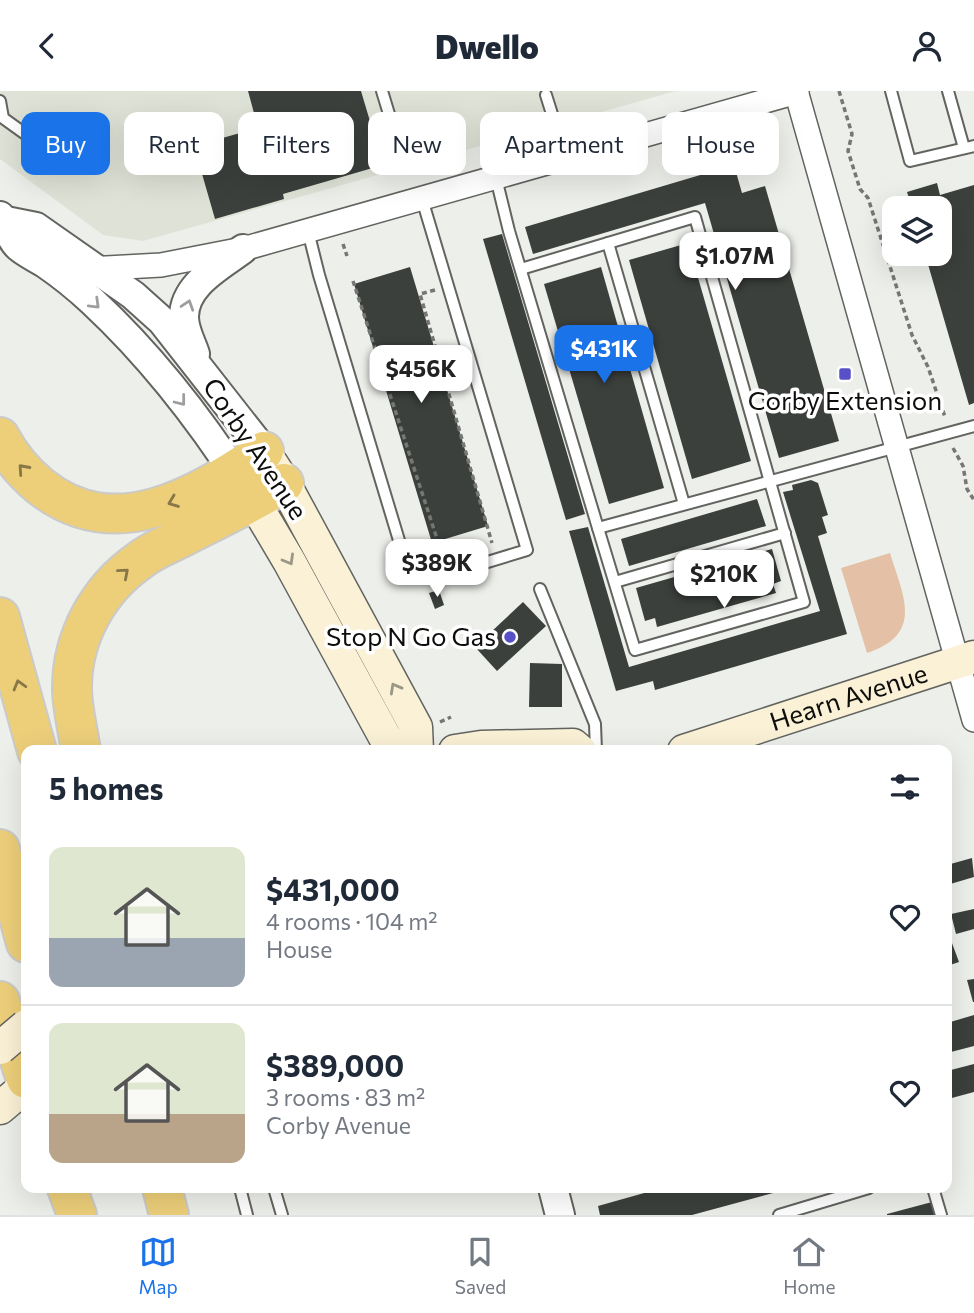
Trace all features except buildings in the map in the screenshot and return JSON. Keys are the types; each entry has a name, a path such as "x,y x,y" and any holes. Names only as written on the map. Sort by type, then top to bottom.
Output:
{"highway":[{"path":"0,437 8,453 29,477 70,505 93,512 123,515 152,510 183,498 259,477"},
{"path":"81,745 72,689 75,657 84,628 98,601 116,579 140,559 259,477"},
{"path":"0,617 35,745"},
{"path":"0,849 21,925"},
{"path":"0,1001 21,1064"},
{"path":"69,1193 77,1215"},
{"path":"95,1193 102,1215"},
{"path":"163,1193 169,1215"},
{"path":"176,1193 179,1215"}],"main road":[{"name":"Corby Avenue","path":"259,477 296,572 386,739 394,745"},
{"name":"Corby Avenue","path":"259,477 416,727 417,745"},
{"name":"Hearn Avenue","path":"710,745 735,739 966,659"},
{"path":"0,1048 21,1030"},
{"path":"0,1108 21,1090"}],"street":[{"path":"648,134 797,92 896,446 966,659 974,720"},
{"path":"48,265 96,269 161,265 243,249 506,175"},
{"name":"Corby Avenue","path":"3,219 18,246 48,265 90,299 138,348 206,432 259,477"},
{"name":"Corby Avenue","path":"3,219 36,227 133,295 162,321 201,369 259,477"},
{"path":"201,369 184,315 190,295 202,279 243,249"},
{"path":"554,1193 561,1215"}],"lane":[{"path":"382,91 388,112"},
{"path":"891,91 910,161 969,147 948,91"},
{"path":"546,95 552,112"},
{"path":"0,101 1,118 21,132"},
{"path":"496,178 521,269 635,650 804,602 695,217 521,269"},
{"path":"308,231 404,557 422,562 481,564 527,550 422,199"},
{"path":"608,243 684,504"},
{"path":"598,528 896,446 973,428"},
{"path":"615,582 785,533"},
{"path":"540,589 595,724 596,745"},
{"path":"241,1193 247,1215"},
{"path":"275,1193 282,1215"},
{"path":"779,1215 852,1193"},
{"path":"934,1193 941,1215"}],"path":[{"path":"839,91 852,134 848,151 860,189 868,198 912,335 929,367 952,447 963,466 967,489 974,500"},
{"path":"343,244 346,256"},
{"path":"353,281 440,549 452,548"},
{"path":"448,286 420,294 494,542 485,545"}],"shaded area":[{"path":"0,91 676,91 601,112 480,112 480,146 466,150 466,112 368,112 368,175 378,175 143,241 103,235 22,175 110,175 110,112 21,112 21,174 0,159"},
{"path":"890,553 904,599 903,624 897,635 885,645 867,653 841,568"}],"place":[{"name":"Corby Extension","path":"845,374"},
{"name":"Stop N Go Gas","path":"510,637"}]}
